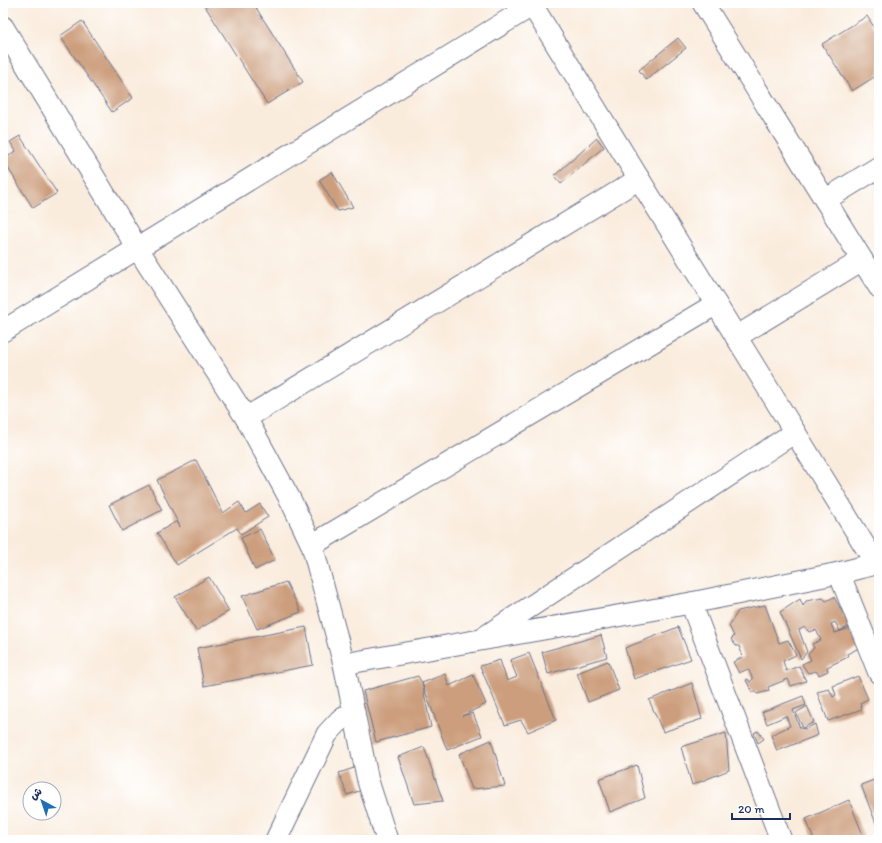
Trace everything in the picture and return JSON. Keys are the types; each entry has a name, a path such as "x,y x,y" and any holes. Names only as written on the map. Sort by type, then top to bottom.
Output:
{"street":[{"path":"703,3 879,287"},
{"path":"3,331 534,4 736,337 878,564 691,603 344,664"},
{"path":"3,27 138,248 246,418 291,501 312,545 344,664 368,781 387,840"},
{"path":"825,200 879,167"},
{"path":"246,418 639,179"},
{"path":"736,337 862,260"},
{"path":"312,545 716,304"},
{"path":"479,640 795,432"},
{"path":"839,573 879,673"},
{"path":"691,603 781,840"},
{"path":"276,840 327,734 340,720 354,712"}],"building":[{"path":"203,3 253,3 303,82 267,104"},
{"path":"867,16 879,35 879,74 852,91 822,44"},
{"path":"82,21 133,98 112,112 60,36"},
{"path":"678,38 686,48 646,80 639,70"},
{"path":"20,136 57,193 33,208 3,160 16,151 10,142"},
{"path":"597,138 604,147 561,184 554,176"},
{"path":"332,172 353,207 338,211 319,180"},
{"path":"196,460 223,513 239,502 246,513 260,504 268,517 241,534 237,528 177,565 157,533 177,521 180,527 157,480"},
{"path":"149,485 162,510 122,531 109,505"},
{"path":"260,529 275,560 255,570 241,538"},
{"path":"209,577 229,611 196,631 175,597"},
{"path":"286,582 301,612 257,629 242,596"},
{"path":"834,597 845,617 849,615 851,625 840,631 835,622 831,624 835,633 850,628 859,648 847,654 848,657 827,667 828,671 819,675 816,671 808,673 802,664 811,660 808,654 814,648 812,644 821,640 816,630 809,632 805,627 799,630 807,652 801,659 780,612 800,599 803,606 806,601 823,598 826,601"},
{"path":"765,605 779,643 788,640 796,655 783,661 786,671 799,666 806,681 791,686 788,679 768,687 769,691 757,694 756,692 752,692 746,680 748,679 750,682 753,679 748,669 739,673 733,662 743,657 739,646 736,646 731,639 734,636 729,626 738,611"},
{"path":"306,627 313,665 204,686 197,648"},
{"path":"678,627 691,659 634,679 625,648"},
{"path":"601,635 607,657 548,674 542,652"},
{"path":"529,653 556,720 528,732 521,720 505,725 480,666 500,660 507,681 517,677 510,660"},
{"path":"608,661 619,690 588,702 577,673"},
{"path":"445,674 449,686 473,675 486,704 462,716 473,713 482,736 447,750 422,683"},
{"path":"418,676 422,683 431,727 376,742 363,691"},
{"path":"858,676 868,699 860,703 862,709 828,721 817,692 829,689 833,697 836,695 833,686"},
{"path":"692,683 702,719 663,732 649,700"},
{"path":"803,696 806,705 793,710 800,728 806,729 815,724 818,735 777,751 771,735 790,726 786,716 767,724 762,712"},
{"path":"807,706 814,722 803,728 796,713"},
{"path":"758,731 764,739 758,743 754,733"},
{"path":"726,733 729,770 692,785 681,747"},
{"path":"491,740 505,786 472,789 459,754"},
{"path":"424,747 443,801 414,804 398,757"},
{"path":"637,765 645,798 610,812 599,779"},
{"path":"354,768 362,790 347,795 339,773"},
{"path":"879,778 879,831 861,785"},
{"path":"849,800 865,840 814,840 806,819"}]}
